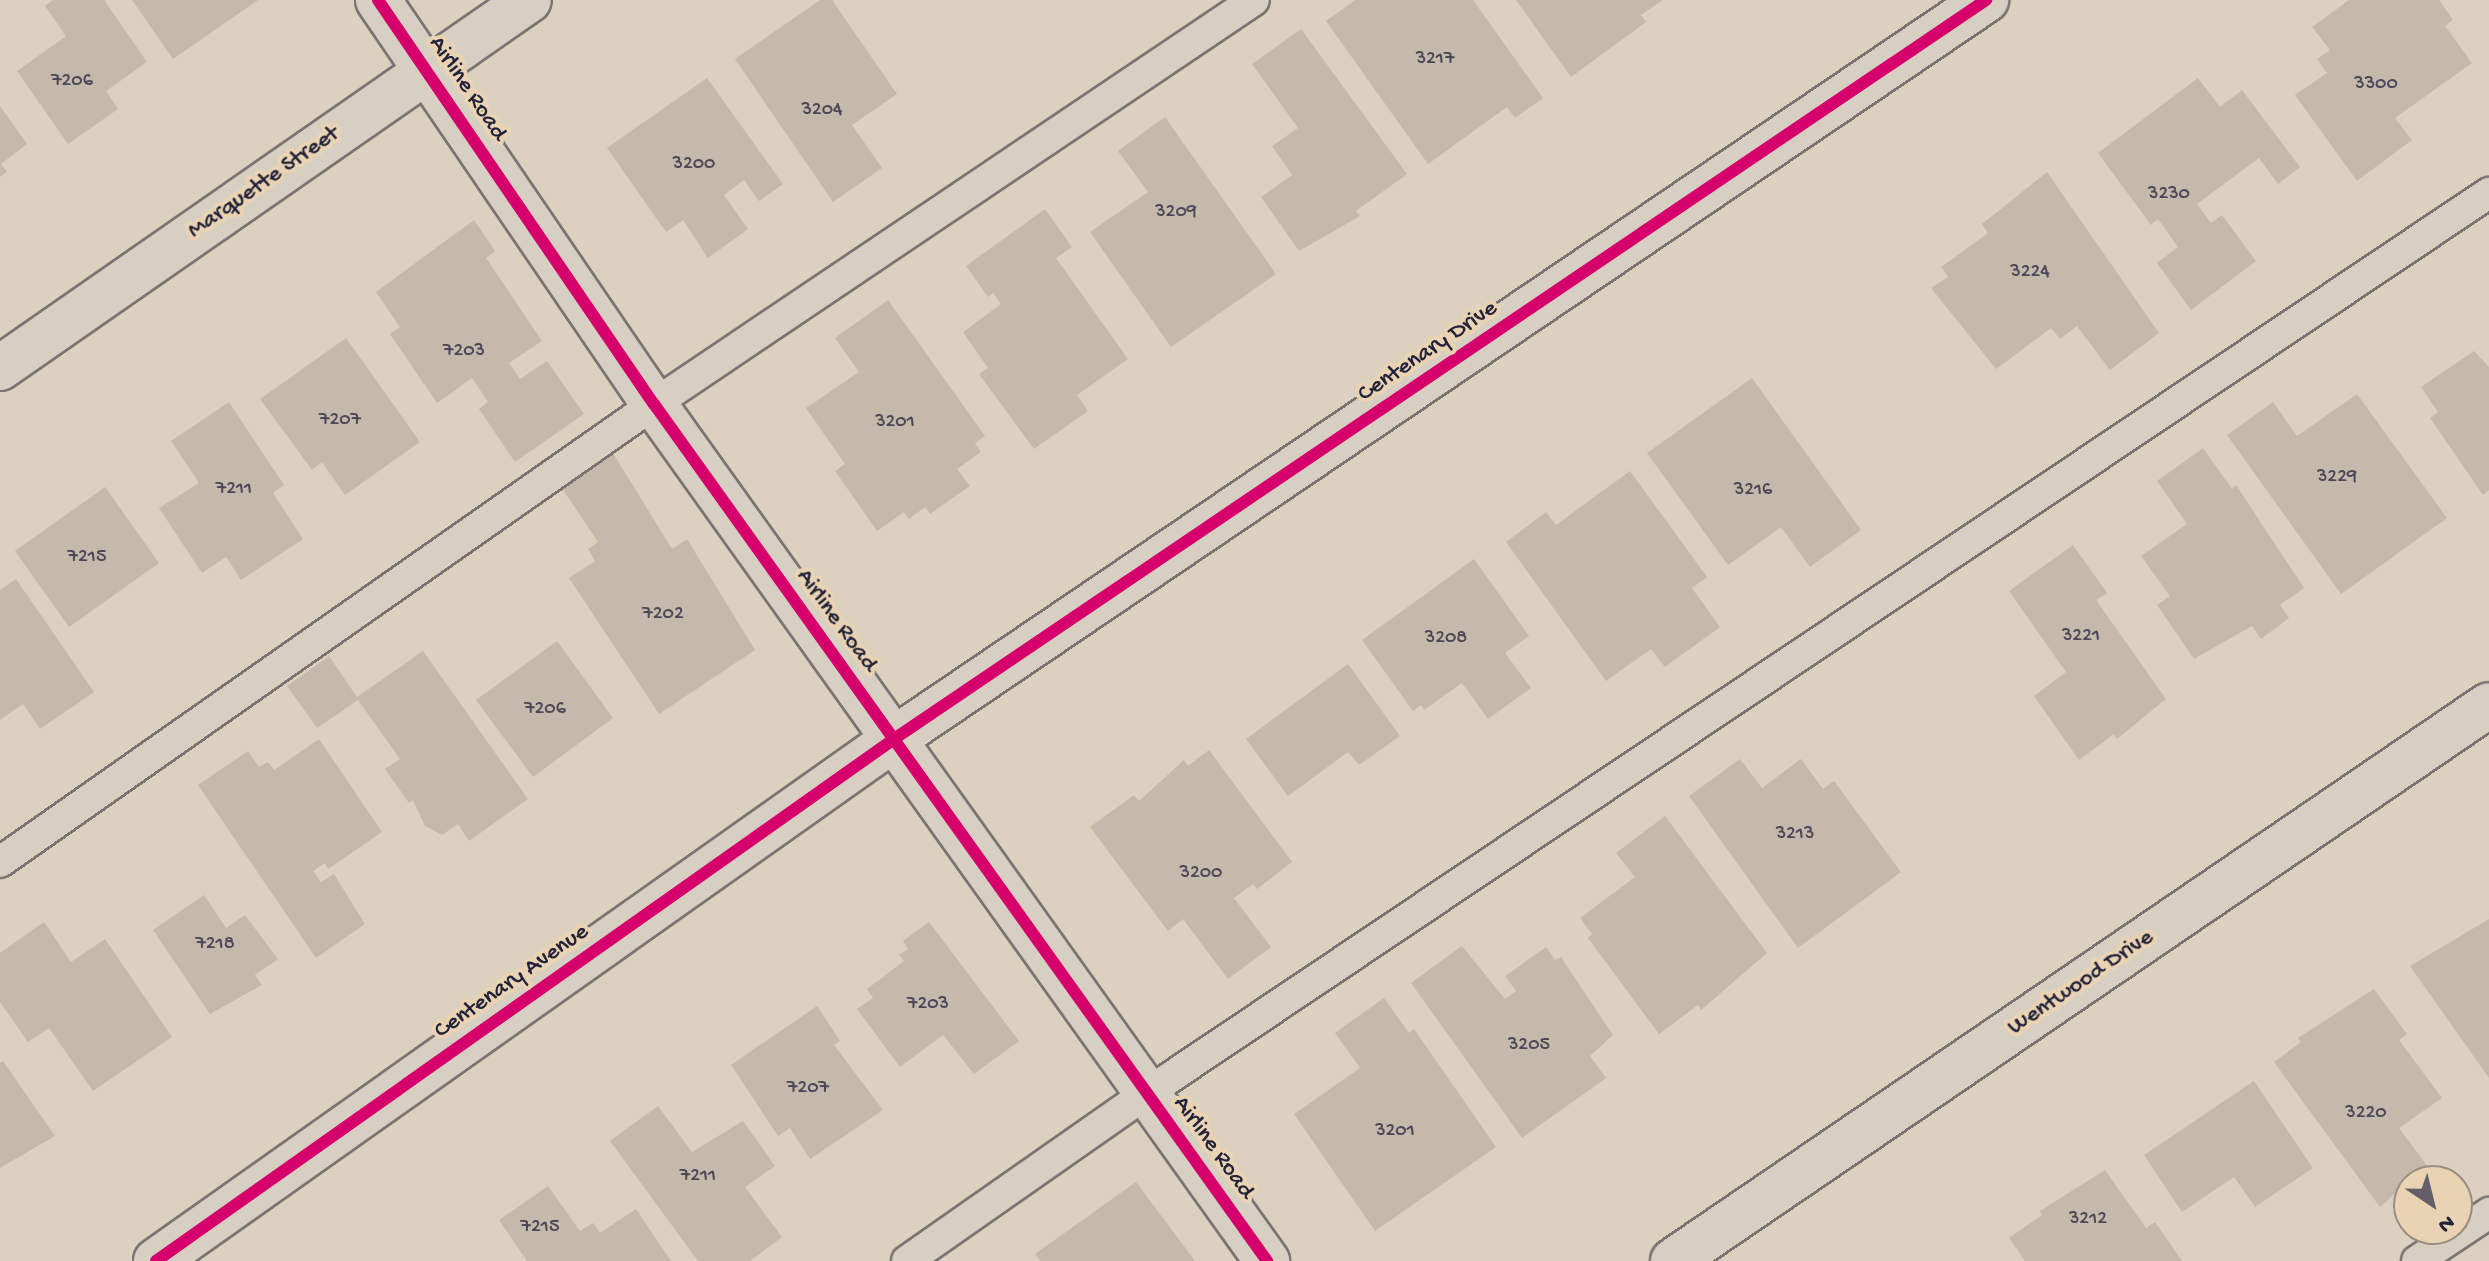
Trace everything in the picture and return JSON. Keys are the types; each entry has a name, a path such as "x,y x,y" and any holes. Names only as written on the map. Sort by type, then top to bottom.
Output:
{"street":[{"name":"Airline Road","path":"378,0 654,404 1267,1261"},
{"name":"Marquette Street","path":"0,368 529,0"},
{"name":"Centenary Drive","path":"894,739 1986,0"},
{"name":"Wentwood Drive","path":"1673,1261 2489,705"},
{"name":"Centenary Avenue","path":"156,1261 894,739"}],"lane":[{"path":"0,862 654,404 1254,0"},
{"path":"907,1261 1147,1093 2489,193"},
{"path":"2417,1261 2489,1213"}],"building":[{"path":"53,0 104,0 147,62 106,91 118,109 68,144 17,71 66,36 45,6"},
{"path":"132,0 258,0 173,59"},
{"path":"820,0 832,0 897,94 852,125 882,168 833,202 735,59"},
{"path":"1355,0 1473,0 1543,98 1515,118 1507,107 1428,164 1326,21"},
{"path":"1516,0 1663,0 1641,15 1646,22 1571,77"},
{"path":"2349,0 2439,0 2453,20 2445,26 2472,63 2395,118 2412,140 2357,181 2295,95 2327,73 2317,59 2330,50 2312,27"},
{"path":"1301,29 1407,174 1356,211 1360,216 1299,251 1261,197 1292,175 1272,146 1298,128 1252,64"},
{"path":"707,78 783,184 759,201 744,180 724,195 748,229 708,258 683,220 666,232 607,148"},
{"path":"2198,78 2220,107 2242,90 2300,167 2278,184 2259,158 2197,204 2211,223 2222,215 2256,261 2191,310 2157,263 2178,247 2158,219 2151,225 2098,153"},
{"path":"0,106 27,144 1,164 7,172 0,177"},
{"path":"1165,117 1276,274 1171,347 1090,232 1148,192 1118,151"},
{"path":"2047,172 2159,333 2110,370 2077,326 2060,339 2051,328 1996,369 1931,288 1948,277 1941,267 1988,233 1982,224"},
{"path":"1045,209 1072,247 1056,258 1128,359 1077,395 1088,411 1034,449 979,374 988,368 963,332 1001,304 993,293 988,297 966,266"},
{"path":"474,220 495,251 486,258 542,341 509,363 520,379 547,361 584,414 515,462 479,409 488,402 472,378 437,403 390,334 400,327 376,292"},
{"path":"888,300 985,436 975,443 981,452 957,469 970,486 930,514 925,507 909,519 904,512 877,531 835,471 845,464 806,408 859,372 835,338"},
{"path":"346,338 420,442 345,495 322,462 312,470 260,399"},
{"path":"2474,351 2489,367 2489,490 2483,495 2430,418 2438,412 2421,387"},
{"path":"1752,378 1861,530 1810,567 1781,527 1728,565 1647,453"},
{"path":"2357,394 2447,518 2341,594 2227,435 2273,402 2297,436"},
{"path":"229,402 284,485 273,493 303,539 241,580 226,557 202,573 159,508 199,483 171,441"},
{"path":"2203,448 2232,489 2236,485 2304,588 2280,605 2289,618 2261,639 2252,626 2194,659 2157,605 2170,596 2141,556 2187,524 2157,481"},
{"path":"613,453 672,549 687,539 755,650 659,714 569,578 595,561 588,549 598,542 561,487"},
{"path":"1630,471 1707,577 1692,588 1720,627 1665,667 1651,649 1606,681 1506,542 1546,512 1556,525"},
{"path":"105,487 159,563 69,627 15,551"},
{"path":"2073,545 2107,593 2096,600 2166,699 2117,739 2114,734 2079,760 2034,696 2066,672 2009,591"},
{"path":"1474,559 1529,636 1505,653 1531,688 1488,719 1462,683 1424,710 1421,705 1413,711 1362,640"},
{"path":"16,579 94,692 40,729 23,704 0,720 0,590"},
{"path":"557,641 613,718 533,777 476,700"},
{"path":"423,651 528,799 469,841 458,824 442,835 425,826 413,800 409,803 385,769 400,759 358,700 317,728 287,686 329,656 357,697"},
{"path":"1348,664 1400,736 1359,765 1348,752 1288,796 1246,739"},
{"path":"319,739 382,832 328,869 325,863 313,871 321,882 334,874 365,924 316,958 198,785 248,751 259,767 268,762 274,770"},
{"path":"1209,750 1292,862 1257,889 1253,884 1234,898 1271,947 1228,979 1183,919 1168,931 1090,827 1134,795 1139,801 1184,760 1188,766"},
{"path":"1740,759 1762,788 1801,759 1823,789 1834,781 1901,872 1798,948 1689,796"},
{"path":"1665,816 1767,953 1701,1010 1698,1005 1659,1034 1588,938 1592,934 1580,918 1635,877 1616,853"},
{"path":"204,895 226,928 245,915 278,959 255,975 262,985 210,1014 153,930"},
{"path":"2489,919 2489,1078 2410,966"},
{"path":"44,922 71,962 105,939 172,1037 93,1091 49,1028 28,1042 0,1002 0,953"},
{"path":"929,922 1019,1041 974,1074 943,1035 900,1067 857,1009 873,998 867,989 904,961 899,955 908,949 903,941"},
{"path":"1462,946 1505,999 1516,991 1505,976 1546,947 1555,960 1561,957 1613,1035 1590,1056 1606,1078 1522,1138 1411,983"},
{"path":"2374,989 2407,1034 2399,1040 2442,1098 2399,1128 2427,1165 2393,1165 2393,1195 2380,1207 2274,1062 2301,1042 2298,1038"},
{"path":"1384,998 1409,1033 1414,1029 1496,1147 1375,1231 1294,1114 1360,1068 1335,1033"},
{"path":"817,1006 840,1041 834,1045 883,1110 810,1159 790,1128 778,1136 731,1065"},
{"path":"3,1061 55,1136 0,1168 0,1063"},
{"path":"2254,1081 2313,1168 2255,1207 2234,1177 2182,1212 2144,1155"},
{"path":"658,1106 692,1152 743,1121 775,1166 745,1187 782,1237 750,1261 698,1261 610,1141"},
{"path":"2105,1170 2146,1228 2155,1222 2182,1261 2025,1261 2009,1238 2042,1215 2040,1211"},
{"path":"1136,1182 1195,1261 1040,1261 1035,1254"},
{"path":"548,1186 580,1231 593,1223 600,1233 636,1209 671,1261 527,1261 499,1220"}],"cycle path":[{"path":"378,0 654,404 1267,1261"},
{"path":"156,1261 894,739 1986,0"}]}
